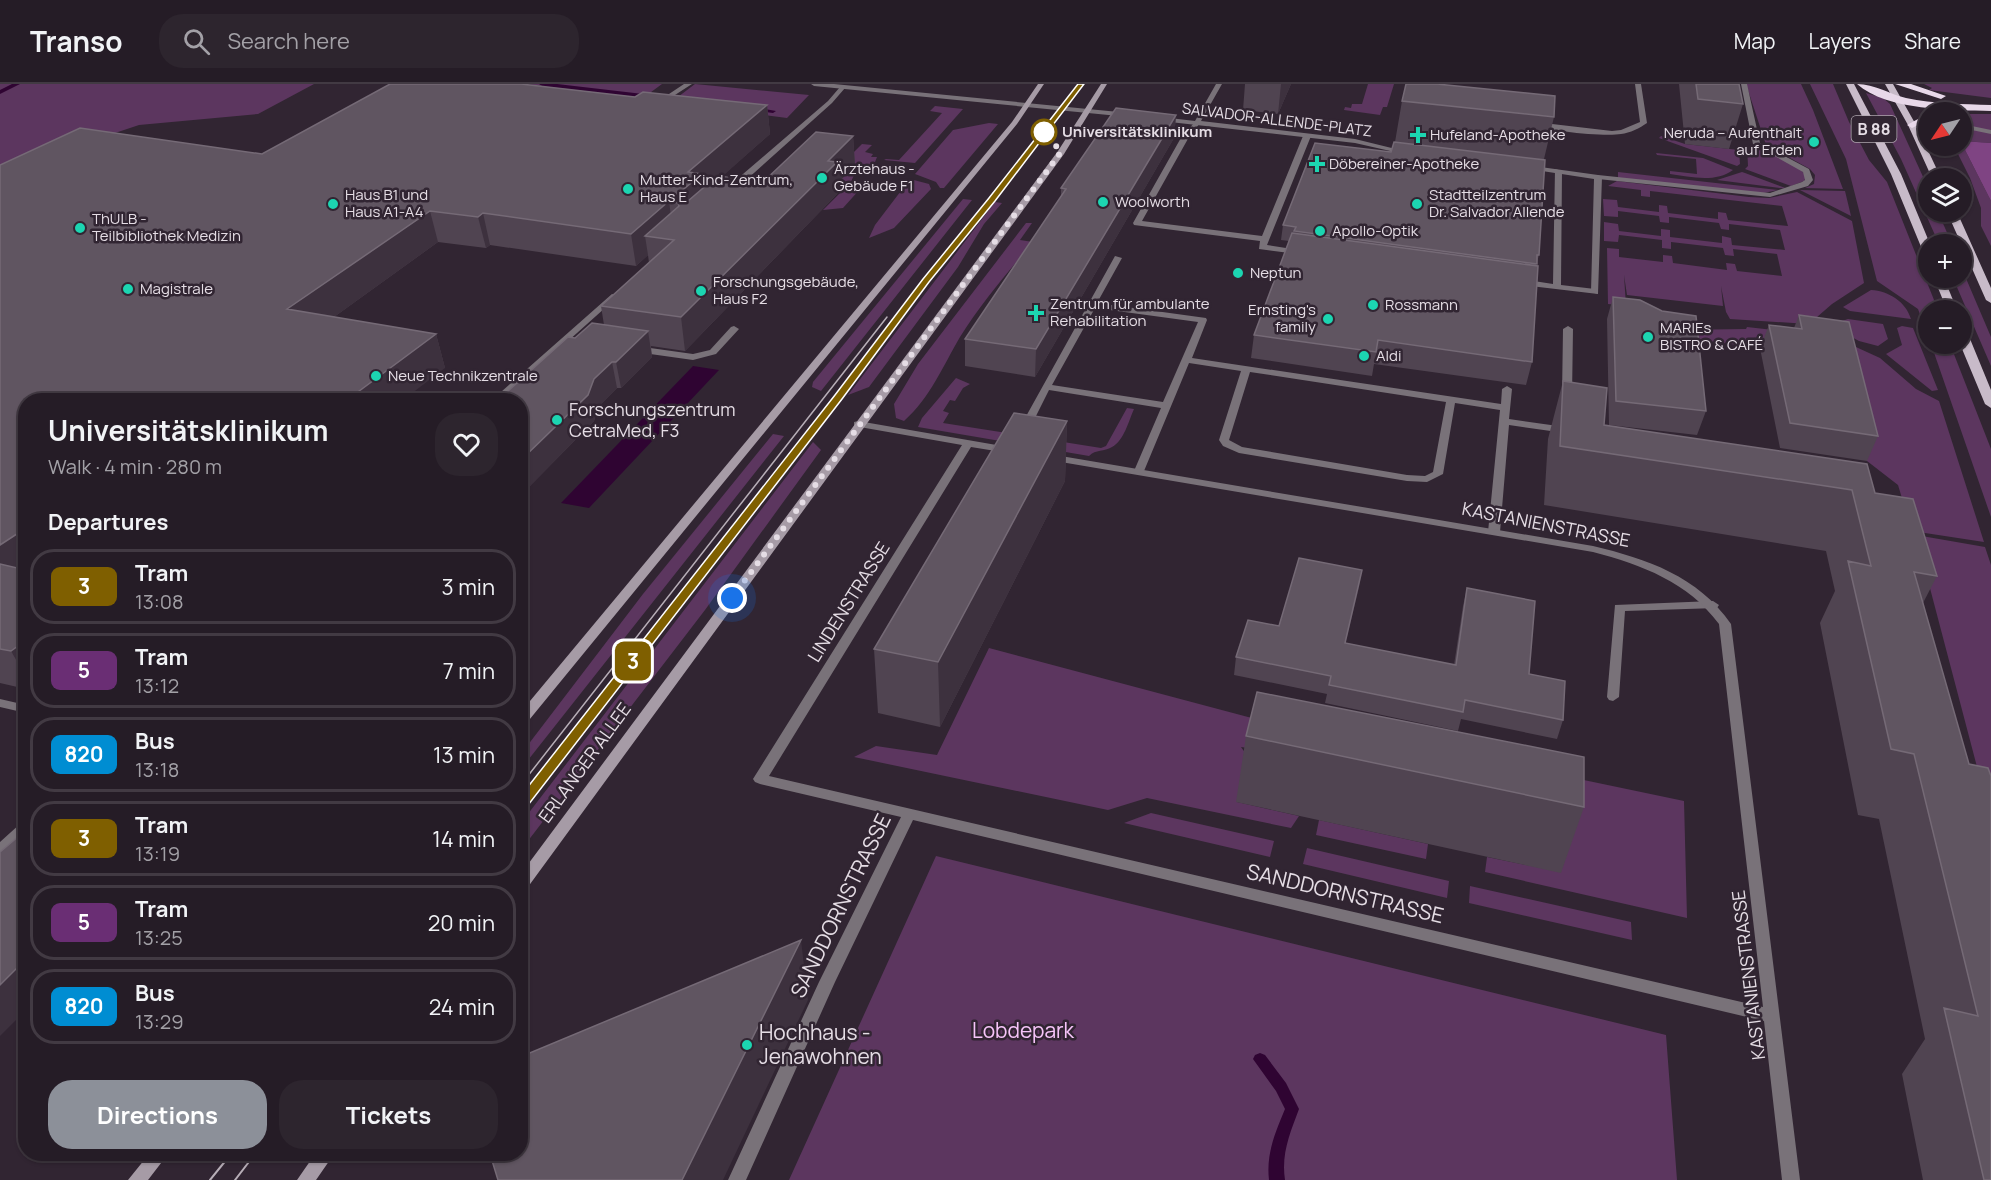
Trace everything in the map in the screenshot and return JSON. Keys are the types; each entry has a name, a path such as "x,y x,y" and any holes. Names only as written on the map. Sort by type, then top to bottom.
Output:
{"highway":[{"path":"1862,84 1898,99 1924,102"},
{"path":"1900,84 1942,96 1991,100"},
{"path":"1972,107 1991,108"},
{"path":"1912,125 1918,122"}],"main road":[{"path":"528,712 1015,123 1041,84"},
{"name":"ERLANGER ALLEE","path":"528,876 858,424 1061,152 1104,84"},
{"name":"B 88","path":"1850,84 1896,174 1921,234"},
{"path":"1889,84 1912,125"},
{"name":"B 88","path":"1912,125 1932,168"},
{"path":"1956,222 1991,300"},
{"path":"1970,354 1991,404"},
{"path":"137,1180 153,1161"},
{"path":"306,1180 321,1161"}],"street":[{"path":"650,109 689,84"},
{"path":"814,84 1141,117"},
{"path":"1219,84 1137,223 1266,239"},
{"path":"1521,123 1620,132 1644,123 1638,84"},
{"path":"1523,167 1749,194 1770,195 1805,184 1809,180 1806,171 1757,144 1744,84"},
{"path":"723,196 830,102 842,88"},
{"name":"SALVADOR-ALLENDE-PLATZ","path":"1152,118 1355,141 1393,152 1416,154"},
{"path":"1972,128 1991,132"},
{"path":"1307,136 1262,247 1309,254"},
{"path":"1557,286 1558,171"},
{"path":"1509,280 1596,292 1598,177"},
{"path":"1029,420 1118,258"},
{"path":"506,393 570,340 619,290"},
{"path":"1092,305 1203,320 1139,471"},
{"path":"629,348 693,357 714,352 734,329"},
{"path":"1567,408 1568,329"},
{"path":"1186,360 1505,408"},
{"path":"1246,369 1224,440 1227,444 1239,450 1407,478 1427,479 1438,474 1451,400"},
{"path":"1047,387 1167,406"},
{"path":"1494,531 1507,389"},
{"path":"1504,421 1567,425 1579,432"},
{"path":"858,424 1015,451"},
{"name":"LINDENSTRASSE","path":"760,779 968,443"},
{"name":"KASTANIENSTRASSE","path":"1039,455 1494,531 1621,556 1653,567 1682,583 1713,605 1725,624 1791,1180"},
{"path":"1613,697 1619,608 1713,605"},
{"path":"0,703 18,707"},
{"name":"SANDDORNSTRASSE","path":"760,779 1772,1016"},
{"name":"SANDDORNSTRASSE","path":"737,1180 827,982 909,814"},
{"path":"0,850 18,834"}],"green space":[{"path":"0,84 314,84 258,114 139,125 79,145 0,181"},
{"path":"527,84 662,84 643,98"},
{"path":"695,84 809,95 787,118 670,103"},
{"path":"1368,84 1394,84 1387,107 1383,107 1380,115 1344,110 1345,107 1351,108 1352,104 1362,104"},
{"path":"1746,84 1801,84 1843,189 1805,188 1814,184 1815,175 1810,169 1766,145"},
{"path":"1810,84 1833,84 1849,122 1869,160 1887,182 1918,260 1918,288 1929,288 1934,300 1918,300 1918,309 1877,281 1846,159"},
{"path":"1924,84 1991,84 1991,98 1929,90 1932,88"},
{"path":"1866,93 1883,98 1890,104 1919,168 1918,197"},
{"path":"935,106 963,109 915,163 884,160 899,160 942,113 930,111"},
{"path":"1972,114 1991,114 1991,143 1972,142"},
{"path":"989,123 998,124 944,188 940,188 936,182 915,174 953,130"},
{"path":"1661,136 1685,144 1739,150 1740,164 1737,166 1659,138"},
{"path":"862,144 872,145 865,152 873,154 871,157 877,157 873,167 857,169 848,188 861,188 843,208 823,210 840,193 830,191 842,164"},
{"path":"1747,146 1771,153 1789,162 1803,172 1806,177 1804,181 1791,186 1745,169 1748,166"},
{"path":"1656,153 1703,158 1733,170 1711,178 1670,174 1670,171 1697,174 1696,159 1657,155"},
{"path":"1959,156 1968,156 1991,201 1991,246 1981,226 1981,208 1972,183 1972,168 1965,168"},
{"path":"1618,172 1778,190 1759,194 1618,178"},
{"path":"1745,173 1788,189 1717,180"},
{"path":"910,179 929,184 931,189 894,228 869,238 875,225"},
{"path":"1617,181 1749,197 1769,198 1797,192 1852,221 1864,283 1832,304 1809,324 1730,319 1726,312 1721,286 1723,306 1627,295 1624,275 1626,306 1608,304 1607,248 1619,249 1619,257 1663,262 1663,255 1672,256 1673,263 1727,270 1726,263 1735,264 1737,271 1782,276 1777,254 1733,249 1734,256 1725,255 1723,248 1671,242 1671,249 1662,248 1662,240 1619,235 1618,242 1604,241 1604,222 1618,224 1619,231 1661,236 1661,229 1670,230 1670,237 1722,243 1722,236 1731,238 1732,245 1785,250 1780,230 1729,224 1729,230 1721,229 1719,223 1669,217 1669,223 1660,222 1659,216 1618,211 1618,217 1604,216 1603,199 1617,200 1618,207 1659,212 1659,205 1667,206 1668,213 1718,219 1718,212 1726,213 1728,220 1788,226 1782,206 1650,191 1650,197 1641,196 1641,190 1608,186"},
{"path":"1800,190 1845,191 1851,216"},
{"path":"963,199 972,200 821,391 812,387 813,382"},
{"path":"995,202 1002,203 984,224 958,267 869,387 848,395"},
{"path":"1929,222 1942,222 1948,234 1935,234"},
{"path":"1026,223 1032,223 1020,240 1033,242 977,312 921,402 904,421 896,418 894,404 918,364"},
{"path":"1957,288 1970,288 1991,337 1991,366 1972,322 1972,300 1962,300"},
{"path":"1871,290 1896,298 1905,307 1911,319 1850,311 1843,307"},
{"path":"1848,319 1883,324 1888,339 1878,346 1859,341 1842,332 1839,322"},
{"path":"1902,326 1913,328 1918,340 1918,354 1923,354 1938,390 1932,391 1886,354 1902,345 1897,328"},
{"path":"1747,327 1834,337 1880,358 1916,389 1939,401 1984,542 1912,531 1898,485 1867,461 1839,345 1791,352 1677,337 1677,330 1746,329"},
{"path":"1934,354 1954,354 1991,449 1991,517"},
{"path":"956,378 970,384 963,388 955,401 950,400 943,411 949,413 943,423 1101,448 1106,446 1127,408 1134,409 1123,435 1116,444 1089,456 918,427 922,418"},
{"path":"773,434 784,436 528,760 528,745 643,594"},
{"path":"813,442 821,450 705,610 528,841 528,814"},
{"path":"1916,535 1985,547 1991,565 1991,820"},
{"path":"989,648 1248,717 1397,748 1411,744 1684,801 1687,918 1485,872 1487,857 1561,872 1274,752 1241,747 1248,757 1237,802 1299,816 1291,828 1147,798 1108,810 854,757 876,746 937,755"},
{"path":"1151,813 1274,841 1270,857 1124,823"},
{"path":"1319,820 1428,844 1426,859 1316,835"},
{"path":"1307,848 1449,881 1447,898 1303,864"},
{"name":"Lobdepark","path":"936,856 1666,1035 1677,1180 789,1180"},
{"path":"1470,886 1631,922 1632,940 1469,903"}],"shaded area":[{"path":"1972,142 1991,143 1991,201 1968,156 1972,156"},
{"path":"693,366 719,370 589,508 561,503"}],"building":[{"path":"390,84 521,84 635,97 643,92 767,105 688,172 702,174 679,193 681,201 688,201 717,176 763,182 816,132 853,136 828,161 837,162 681,317 601,306 674,240 645,236 679,206 678,203 669,201 631,234 483,213 478,217 430,211 287,309 436,334 356,393 18,393 18,533 0,545 0,165 80,128 262,154"},
{"path":"1406,84 1437,84 1555,96 1554,117 1402,101"},
{"path":"1696,84 1739,84 1743,104 1698,99"},
{"path":"1116,108 1176,115 1036,349 965,339 1066,189 1061,188"},
{"name":"Stadtteilzentrum Dr. Salvador Allende","path":"1394,142 1545,160 1537,264 1294,231 1296,227 1283,225 1315,143 1391,152"},
{"path":"1292,233 1538,266 1532,362 1378,340 1376,352 1254,335"},
{"path":"1613,297 1640,300 1662,311 1696,316 1706,411 1616,401"},
{"path":"1799,315 1849,322 1878,436 1790,423 1769,325 1802,329"},
{"path":"592,323 648,331 616,362 612,362 594,379 588,395 528,453 528,393 506,393 568,337 575,338"},
{"path":"1563,381 1607,388 1604,425 1867,464 1875,493 1913,499 1937,576 1914,572 1969,764 1988,768 1991,776 1991,1180 1984,1180 1944,1008 1978,1016 1914,754 1891,749 1848,561 1871,566 1852,490 1560,446"},
{"path":"1014,413 1067,421 938,662 874,649"},
{"path":"1299,558 1362,570 1345,643 1456,665 1467,588 1535,601 1529,674 1565,681 1563,720 1465,700 1463,712 1329,685 1331,676 1236,657 1248,620 1279,626"},
{"path":"0,564 18,568 18,646 11,651 0,649"},
{"path":"1257,692 1584,757 1584,807 1246,736"},
{"path":"18,837 18,967 0,985 0,852"},
{"path":"801,940 682,1180 498,1180 492,1161 528,1161 528,1054"}],"waterway":[{"path":"0,92 17,84"},
{"path":"542,84 643,96"},
{"path":"754,109 773,111"},
{"path":"1260,1059 1281,1087 1292,1109 1277,1152 1277,1180"}],"tram line":[{"path":"528,796 1081,84"},
{"name":"3","path":"528,796 1081,84"},
{"path":"528,776 887,317"},
{"path":"210,1180 225,1161"},
{"path":"235,1180 250,1161"}],"place":[{"name":"Universitätsklinikum","path":"1044,132"},
{"name":"Hufeland-Apotheke","path":"1418,135"},
{"name":"Neruda – Aufenthalt auf Erden","path":"1814,142"},
{"name":"Döbereiner-Apotheke","path":"1317,164"},
{"name":"Ärztehaus - Gebäude F1","path":"822,178"},
{"name":"Mutter-Kind-Zentrum, Haus E","path":"628,189"},
{"name":"Woolworth","path":"1103,202"},
{"name":"Haus B1 und Haus A1-A4","path":"333,204"},
{"name":"Stadtteilzentrum Dr. Salvador Allende","path":"1417,204"},
{"name":"ThULB - Teilbibliothek Medizin","path":"80,228"},
{"name":"Apollo-Optik","path":"1320,231"},
{"name":"Neptun","path":"1238,273"},
{"name":"Magistrale","path":"128,289"},
{"name":"Forschungsgebäude, Haus F2","path":"701,291"},
{"name":"Rossmann","path":"1373,305"},
{"name":"Zentrum für ambulante Rehabilitation","path":"1036,313"},
{"name":"Ernsting's family","path":"1328,319"},
{"name":"MARIEs BISTRO & CAFÉ","path":"1648,337"},
{"name":"Aldi","path":"1364,356"},
{"name":"Neue Technikzentrale","path":"376,376"},
{"name":"Forschungszentrum CetraMed, F3","path":"557,420"},
{"name":"Hochhaus - Jenawohnen","path":"747,1045"}],"route":[{"path":"732,598 976,264 1061,152 1044,132"}]}
